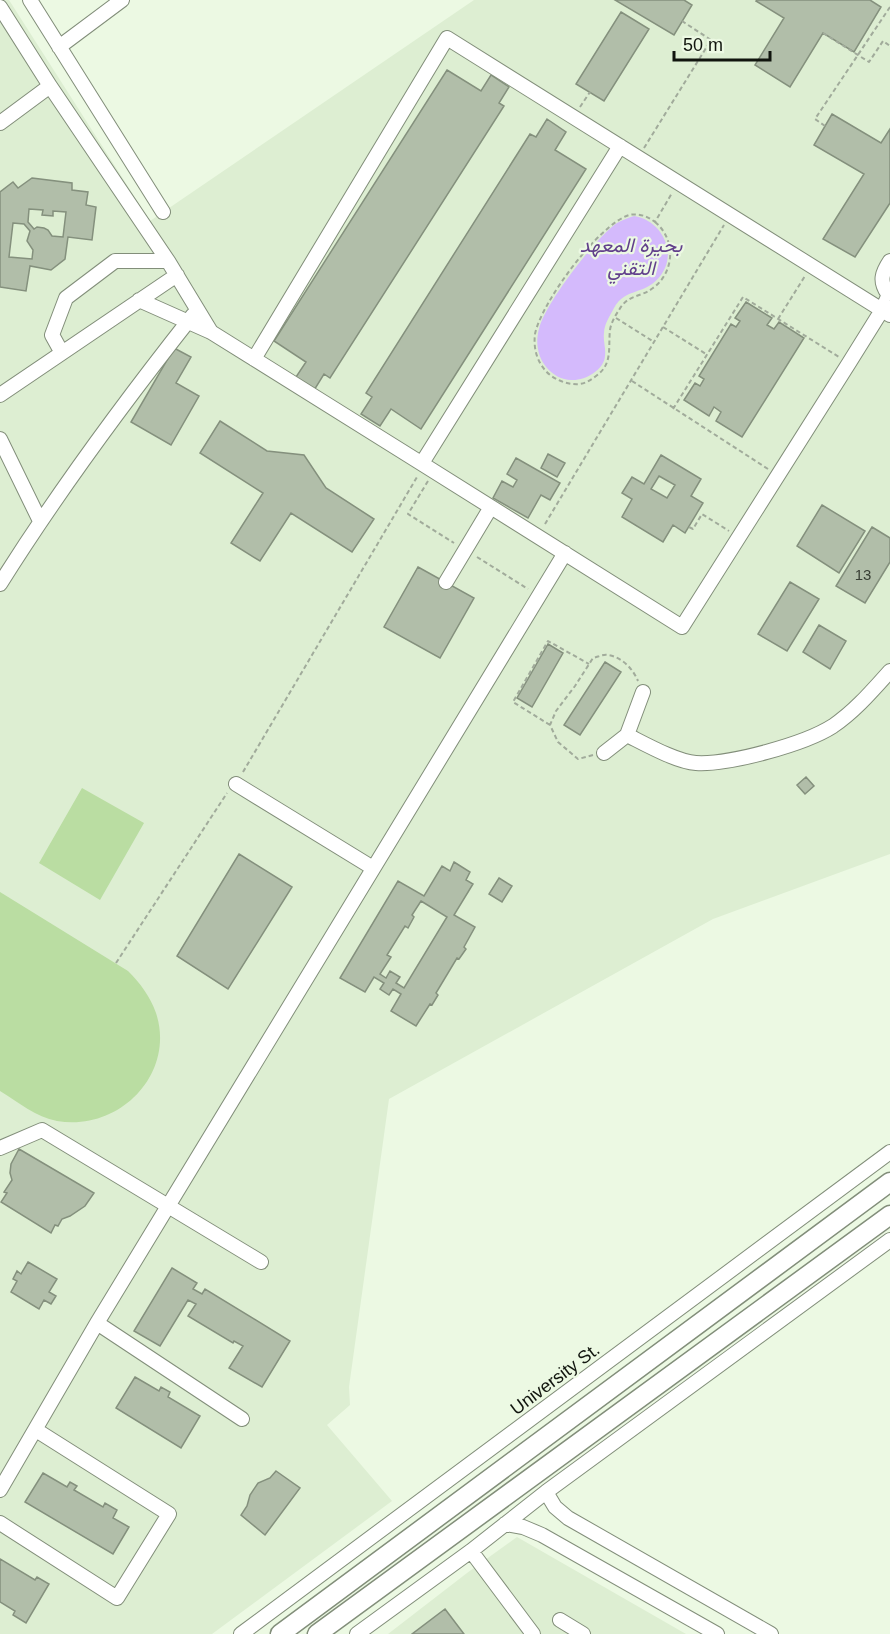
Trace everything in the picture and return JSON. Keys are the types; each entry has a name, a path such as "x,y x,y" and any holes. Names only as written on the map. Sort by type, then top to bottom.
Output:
{"main road":[{"path":"279,1634 890,1182"},
{"path":"317,1634 890,1215"}],"street":[{"path":"30,0 163,212"},
{"path":"59,47 122,0"},
{"path":"0,7 50,86 168,261 211,332"},
{"path":"254,359 447,38 886,313"},
{"path":"0,123 50,86"},
{"path":"427,466 620,146"},
{"path":"62,353 52,335 66,298 116,261 168,261"},
{"path":"139,300 211,332 682,627 849,363 886,313 889,293 883,286 882,279 890,261"},
{"path":"0,395 177,275"},
{"path":"0,584 40,521 92,448 198,310"},
{"path":"0,439 40,521"},
{"path":"446,582 491,507"},
{"path":"0,1490 97,1323 565,553"},
{"path":"627,735 660,752 694,763 724,762 791,745 831,727 852,711 890,671"},
{"path":"604,753 627,735 643,692"},
{"path":"236,784 373,868"},
{"path":"0,1148 42,1130 261,1262"},
{"name":"University St.","path":"241,1634 890,1152"},
{"path":"357,1634 471,1551 546,1492 890,1240"},
{"path":"97,1323 242,1419"},
{"path":"0,1523 117,1598 169,1514 36,1430"},
{"path":"546,1492 555,1507 560,1529 717,1634"},
{"path":"505,1524 533,1530 560,1529 771,1634"},
{"path":"471,1551 533,1634"},
{"path":"561,1620 584,1634"}],"path":[{"path":"825,126 815,119 890,7"},
{"path":"638,158 711,40 682,21"},
{"path":"822,33 869,62 883,42 890,46"},
{"path":"574,118 590,92"},
{"path":"655,222 678,183"},
{"path":"638,214 655,222 668,240 670,253 668,270 652,289 627,300 615,318 611,328 607,363 591,380 577,384 565,383 551,376 539,364 535,342 538,324 550,300 586,251 619,219 638,214"},
{"path":"538,536 730,215"},
{"path":"778,319 811,266"},
{"path":"674,409 743,297 849,363"},
{"path":"615,318 654,342"},
{"path":"663,327 707,355"},
{"path":"631,381 778,475"},
{"path":"427,466 408,514 533,592"},
{"path":"116,963 224,796 236,784 427,466"},
{"path":"689,527 693,529 702,514 739,537"},
{"path":"589,664 548,641 513,702 550,725 558,742 578,759 604,753"},
{"path":"550,725 556,711 593,658 606,654 622,660 635,674 643,692"}],"shaded area":[{"path":"0,0 9,0 150,221 474,0 890,0 890,854 713,919 389,1099 349,1387 350,1405 327,1425 392,1501 212,1634 0,1634"},
{"path":"517,1537 686,1634 388,1634"}],"green space":[{"path":"82,788 144,823 100,900 39,863"},
{"path":"0,892 128,971 151,1001 156,1013 160,1036 158,1057 150,1077 137,1094 121,1108 101,1117 80,1122 57,1121 34,1113 0,1091"}],"water":[{"name":"بحيرة المعهد التقني","path":"634,216 644,219 659,230 667,247 666,266 655,282 624,297 614,308 605,326 605,356 601,366 588,377 568,380 558,377 549,371 541,360 538,350 537,340 543,318 572,272 597,242 617,223"}],"building":[{"path":"615,0 684,0 692,5 674,35"},
{"path":"757,0 870,0 881,7 854,52 823,33 790,87 755,65 784,18"},
{"path":"621,12 649,29 604,101 576,84"},
{"path":"447,70 481,91 491,75 509,87 499,103 504,106 330,378 324,374 313,392 294,380 306,362 274,341"},
{"path":"832,114 881,143 890,129 890,203 855,257 823,239 864,174 814,145"},
{"path":"547,119 566,132 555,150 586,169 421,429 391,409 380,426 361,414 372,397 366,393 530,134 536,137"},
{"path":"32,178 72,183 72,190 88,192 86,205 96,207 92,240 68,237 65,259 51,270 30,266 26,291 0,287 0,192 13,182 18,188","holes":["29,209 43,210 42,215 53,216 53,211 66,212 63,237 52,236 44,228 34,229 28,222","13,223 24,224 30,231 27,241 33,250 32,259 9,257"]},
{"path":"746,302 772,318 767,325 774,329 779,322 804,338 742,437 716,421 721,412 714,407 709,416 684,400 695,383 700,386 704,379 699,376 731,324 736,327 740,321 735,318"},
{"path":"174,348 191,357 176,383 199,396 171,445 131,422"},
{"path":"220,421 267,451 304,455 326,488 374,519 352,552 291,513 260,561 231,543 263,493 200,453"},
{"path":"548,454 565,463 557,477 541,468"},
{"path":"661,455 701,479 691,496 703,503 685,533 673,525 663,542 622,517 632,499 622,493 632,477 644,484","holes":["659,476 675,485 667,498 651,489"]},
{"path":"516,458 560,483 550,500 541,495 528,518 493,498 502,481 513,487 517,480 507,474"},
{"path":"822,505 865,531 839,573 797,546"},
{"path":"872,527 890,538 890,562 865,603 836,586"},
{"path":"418,567 474,598 440,658 384,627"},
{"path":"790,582 819,599 787,651 758,634"},
{"path":"819,625 846,641 830,669 803,652"},
{"path":"548,644 563,653 532,707 517,698"},
{"path":"605,662 621,672 580,735 564,725"},
{"path":"806,777 814,786 805,794 797,785"},
{"path":"239,854 292,887 228,989 177,956"},
{"path":"454,862 470,872 466,880 473,884 454,915 475,927 464,947 466,949 459,959 457,958 436,993 438,995 432,1005 430,1004 416,1026 391,1011 401,994 393,989 389,995 380,989 384,983 374,977 365,992 340,978 398,881 424,896 442,866 450,871","holes":["421,901 447,917 404,988 396,983 400,977 390,971 386,978 380,974 391,957 387,955 405,926 408,928 414,917 412,915"]},
{"path":"499,878 512,886 502,902 489,894"},
{"path":"19,1149 94,1193 85,1206 62,1219 51,1233 1,1202 12,1180 11,1164"},
{"path":"28,1262 57,1279 49,1292 56,1296 51,1304 44,1300 39,1309 11,1292 17,1281 13,1279 17,1271 21,1274"},
{"path":"172,1268 197,1283 193,1289 202,1294 205,1289 290,1341 262,1387 229,1368 243,1346 234,1341 233,1343 188,1316 196,1304 188,1300 160,1346 134,1331"},
{"path":"135,1377 159,1391 161,1387 170,1392 168,1397 200,1416 181,1448 116,1408"},
{"path":"276,1471 300,1488 265,1535 241,1515 258,1483 270,1478"},
{"path":"43,1473 67,1487 70,1482 77,1486 74,1490 103,1507 105,1503 117,1510 113,1518 129,1527 113,1554 25,1502"},
{"path":"0,1559 35,1580 37,1577 49,1584 26,1623 13,1615 15,1611 0,1602"},
{"path":"445,1609 464,1634 412,1634"}]}
